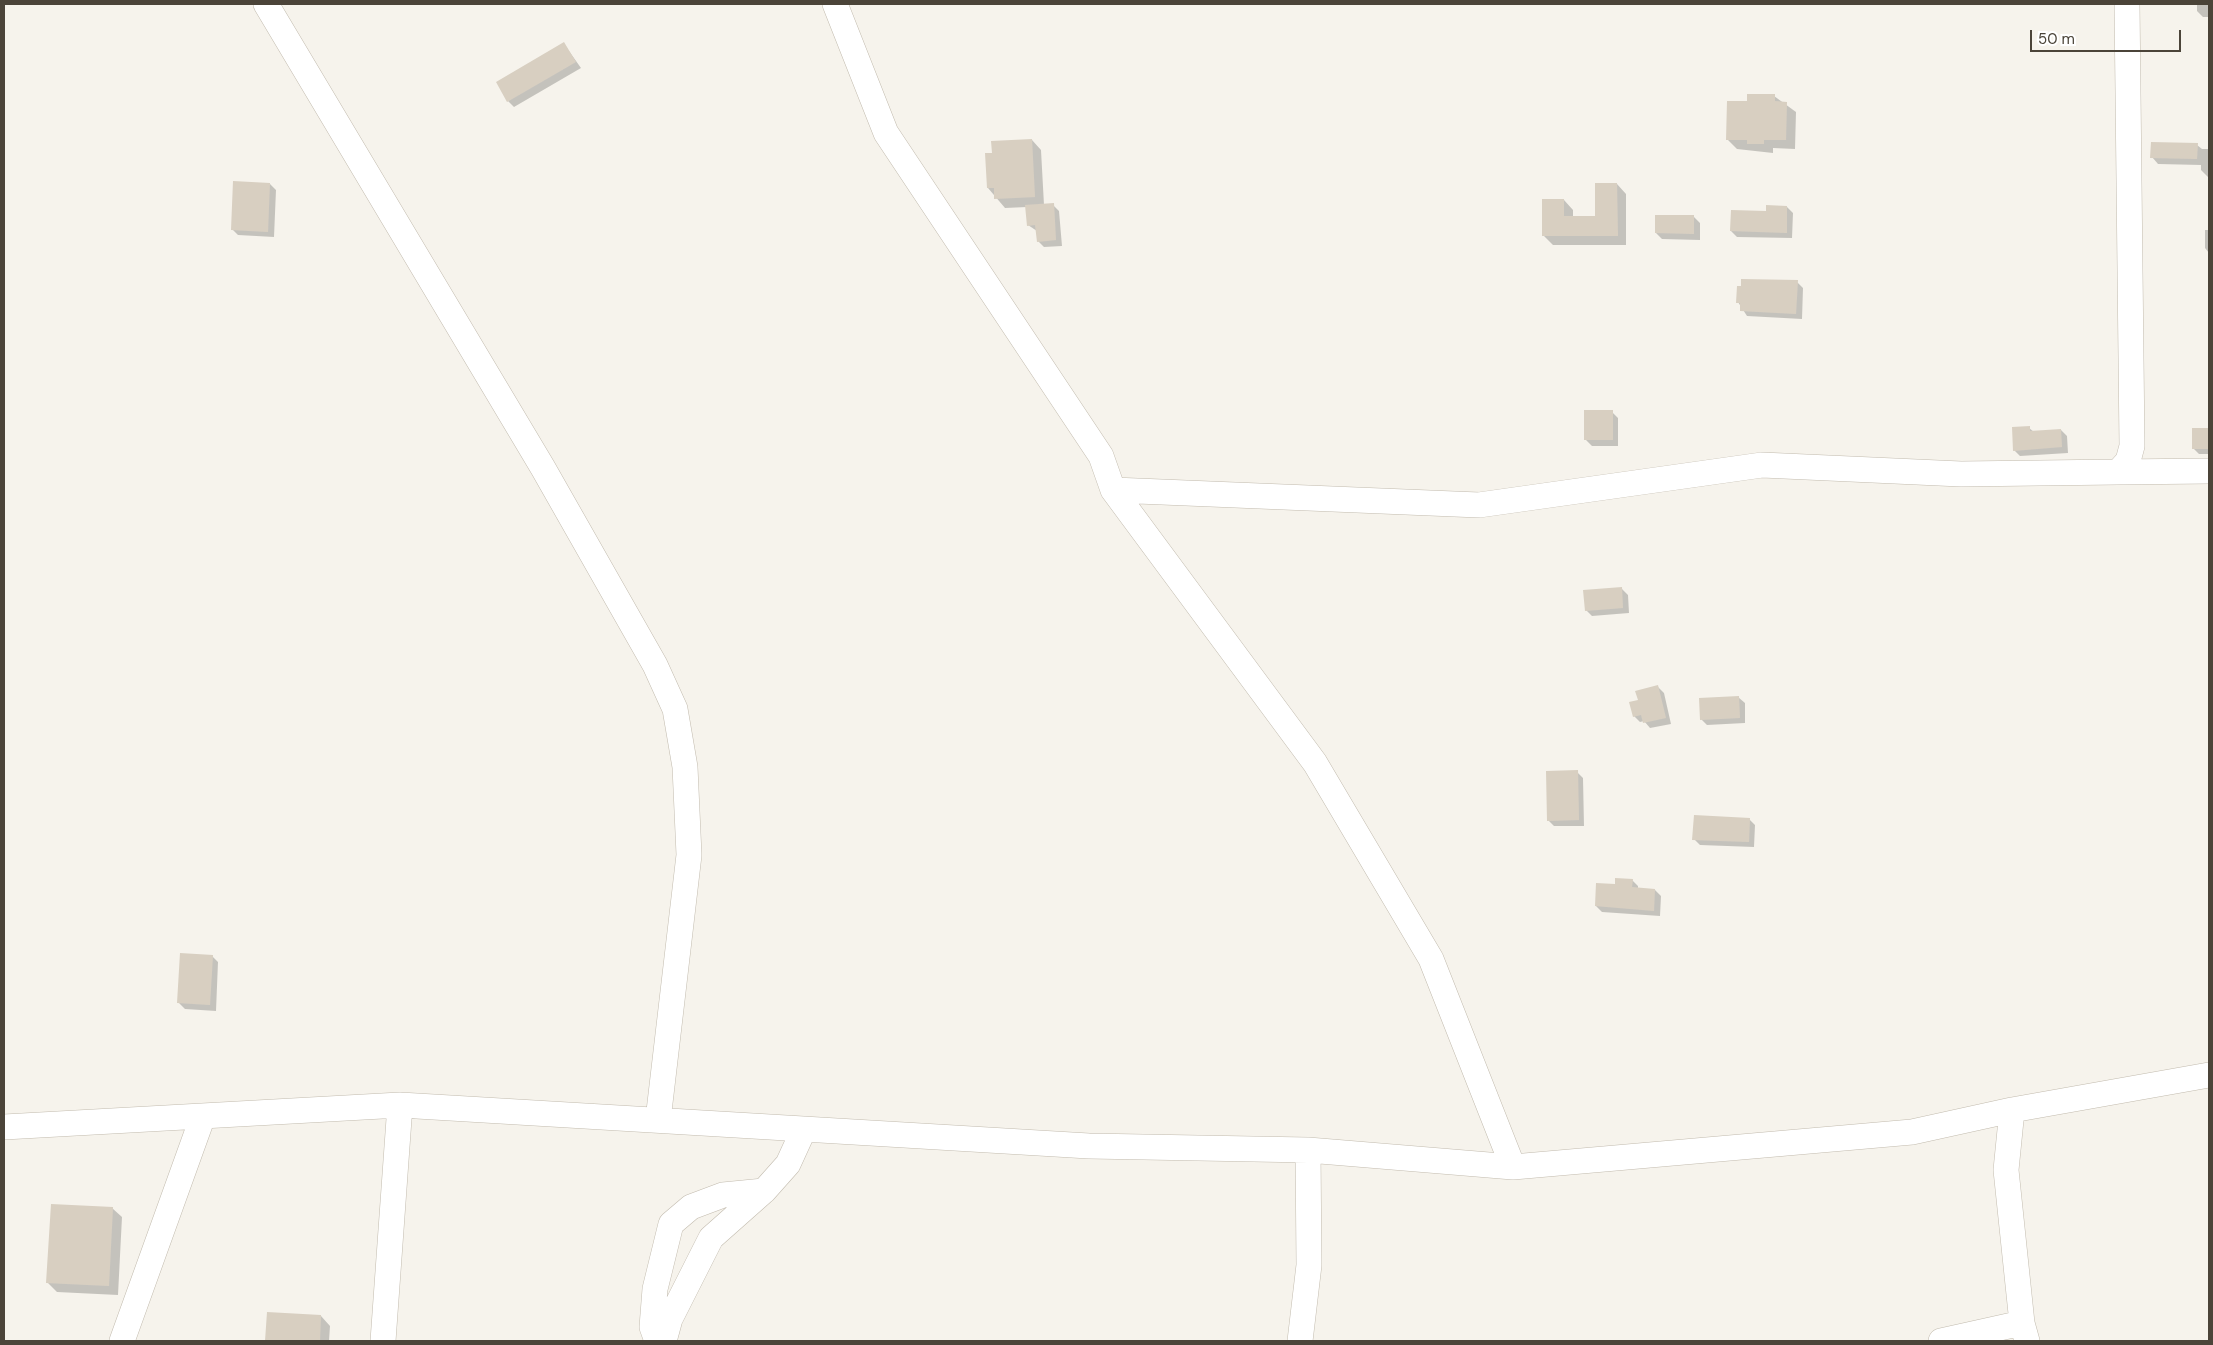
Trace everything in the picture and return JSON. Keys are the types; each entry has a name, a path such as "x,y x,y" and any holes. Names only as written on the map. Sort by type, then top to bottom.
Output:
{"street":[{"path":"266,4 543,468 655,665 675,709 686,767 690,855 658,1120"},
{"path":"835,4 886,133 1101,456 1114,490 1315,763 1431,958 1513,1167"},
{"path":"2118,472 2128,461 2132,446 2127,4"},
{"path":"1114,490 1480,505 1762,465 1961,474 2209,471"},
{"path":"4,1127 400,1105 1089,1146 1308,1150 1513,1167 1912,1132 2012,1110 2209,1075"},
{"path":"383,1341 400,1105"},
{"path":"1941,1341 2024,1332 2006,1170 2012,1110"},
{"path":"122,1341 203,1116"},
{"path":"664,1341 670,1319 710,1238 764,1191 788,1164 804,1129"},
{"path":"1300,1341 1309,1265 1308,1150"},
{"path":"657,1341 652,1327 655,1289 670,1224 690,1207 723,1195 764,1191"}],"building":[{"path":"564,42 576,62 507,102 496,82"},
{"path":"1747,94 1775,94 1775,101 1787,102 1786,140 1764,140 1764,144 1747,144 1747,140 1726,140 1727,101 1747,101"},
{"path":"1032,139 1035,197 994,199 994,188 987,188 985,153 992,153 991,141"},
{"path":"2151,142 2198,143 2197,159 2150,158"},
{"path":"233,181 270,183 268,232 231,230"},
{"path":"1595,183 1617,183 1618,236 1542,236 1542,199 1564,199 1564,216 1595,216"},
{"path":"1054,203 1056,240 1037,242 1035,225 1027,226 1025,205"},
{"path":"1766,205 1787,206 1787,233 1730,231 1731,210 1766,211"},
{"path":"1655,215 1694,215 1694,234 1655,233"},
{"path":"1741,279 1798,280 1796,314 1740,311 1740,303 1736,303 1737,286 1741,286"},
{"path":"1584,410 1613,410 1613,440 1584,440"},
{"path":"2030,426 2030,431 2061,429 2062,447 2013,451 2012,427"},
{"path":"2192,428 2209,428 2209,449 2192,449"},
{"path":"1622,587 1623,608 1585,611 1583,590"},
{"path":"1658,685 1666,718 1643,723 1641,715 1633,717 1629,702 1638,700 1635,691"},
{"path":"1739,696 1740,718 1700,720 1699,698"},
{"path":"1578,770 1579,820 1547,821 1546,771"},
{"path":"1694,815 1750,818 1749,842 1692,840"},
{"path":"1615,878 1633,879 1632,887 1655,889 1654,911 1595,906 1596,883 1615,884"},
{"path":"180,953 213,955 210,1005 177,1003"},
{"path":"51,1204 113,1207 109,1286 46,1283"},
{"path":"267,1312 321,1315 320,1341 265,1341"}]}
